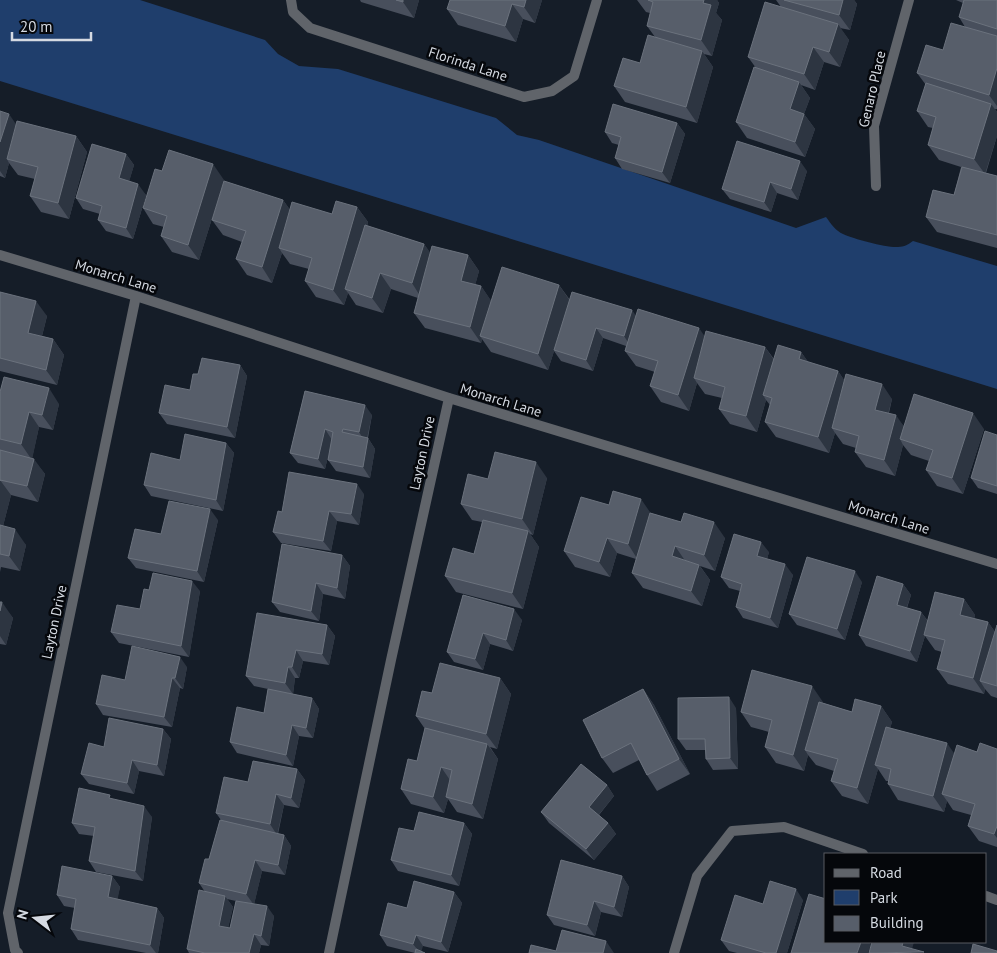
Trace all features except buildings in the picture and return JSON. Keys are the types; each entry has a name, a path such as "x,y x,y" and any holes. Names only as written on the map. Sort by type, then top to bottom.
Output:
{"street":[{"name":"Florinda Lane","path":"292,0 293,12 310,28 524,97 552,91 574,76 597,0"},
{"name":"Genaro Place","path":"876,186 874,126 909,0"},
{"name":"Monarch Lane","path":"0,255 136,296 449,398 997,564"},
{"name":"Layton Drive","path":"18,953 15,950 8,913 136,296"},
{"name":"Layton Drive","path":"329,953 449,398"},
{"path":"674,953 697,876 732,831 784,827 860,853"}],"green space":[{"path":"0,0 140,0 265,40 278,54 299,66 338,69 496,118 517,135 539,140 796,228 826,217 840,233 862,241 898,247 913,241 997,266 997,389 0,81"}]}
